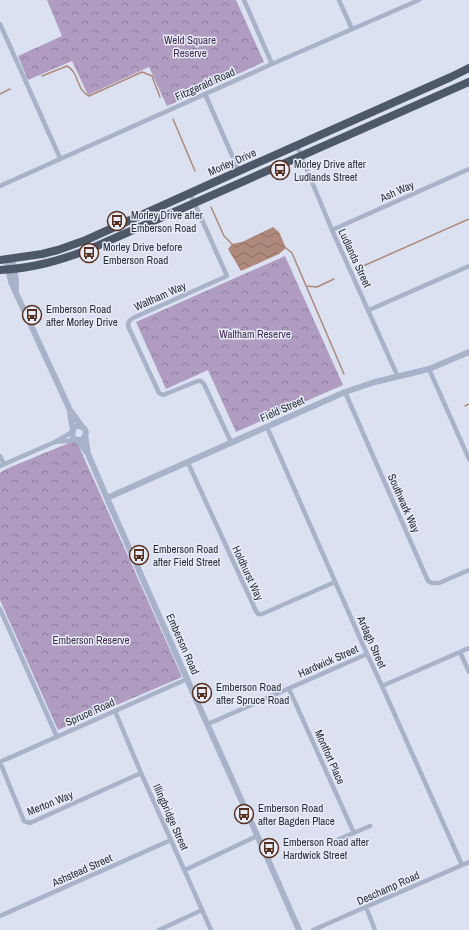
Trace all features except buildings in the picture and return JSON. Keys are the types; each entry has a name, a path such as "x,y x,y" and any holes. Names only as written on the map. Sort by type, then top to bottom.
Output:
{"highway":[{"name":"Morley Drive","path":"6,259 42,254 86,240 469,68"},
{"name":"Morley Drive","path":"7,270 47,264 90,249 469,82"}],"street":[{"path":"244,0 272,64"},
{"path":"339,0 352,29"},
{"name":"Fitzgerald Road","path":"0,186 60,158 419,0"},
{"path":"0,24 60,158"},
{"path":"205,94 239,171"},
{"name":"Ludlands Street","path":"297,146 332,230 398,377"},
{"name":"Ash Way","path":"332,230 469,168"},
{"name":"Waltham Way","path":"190,193 227,276 133,318 129,321 128,326 159,393 163,395 198,380 201,381 204,384 231,442"},
{"path":"6,259 7,270 16,280 16,290 70,410 85,431 85,436 82,440 55,442"},
{"path":"369,310 469,266"},
{"name":"Field Street","path":"107,498 345,392 375,382 429,370 469,352"},
{"path":"429,370 467,450 469,459"},
{"name":"Southwark Way","path":"345,392 428,581 432,583 439,583 469,570"},
{"path":"70,410 72,436 77,440"},
{"path":"0,456 2,465 55,442 76,427 80,426 83,428"},
{"name":"Ardagh Street","path":"267,427 462,865"},
{"name":"Emberson Road","path":"85,436 88,454 107,498 299,930"},
{"name":"Emberson Road","path":"77,440 88,454"},
{"name":"Holdhurst Way","path":"188,463 258,614 262,614 335,582"},
{"path":"0,609 57,737"},
{"path":"382,686 469,648"},
{"path":"460,652 469,672"},
{"name":"Hardwick Street","path":"208,724 367,654"},
{"name":"Spruce Road","path":"0,762 187,679"},
{"name":"Montfort Place","path":"289,689 354,832"},
{"name":"Illingbridge Street","path":"115,711 170,840 185,870 211,930"},
{"name":"Merton Way","path":"0,762 24,821 30,823 141,773"},
{"path":"330,843 370,826"},
{"path":"185,870 258,836"},
{"name":"Ashstead Street","path":"0,916 170,840"},
{"name":"Deschamp Road","path":"313,930 469,862"},
{"path":"366,907 376,930"},
{"path":"159,930 202,910"}],"green space":[{"name":"Weld Square Reserve","path":"47,0 236,0 264,62 167,106 149,67 88,95 72,61 28,80 18,56 62,36"},
{"name":"Waltham Reserve","path":"285,256 343,385 236,432 208,370 166,389 136,322"},
{"name":"Emberson Reserve","path":"76,440 182,677 58,730 0,600 0,473 6,469"}],"water":[{"path":"273,227 279,232 286,248 279,254 241,271 228,249 232,244 242,242"}],"waterway":[{"path":"42,76 67,66 74,72 82,90 89,96 142,72 152,76 160,97"},
{"path":"0,94 10,89"},
{"path":"173,119 195,171"},
{"path":"211,207 224,236 232,244"},
{"path":"361,267 469,219"},
{"path":"286,248 292,253 344,374"},
{"path":"306,286 317,287 334,279"},
{"path":"465,406 469,404"}],"place":[{"name":"Morley Drive after Ludlands Street","path":"280,170"},
{"name":"Morley Drive after Emberson Road","path":"117,221"},
{"name":"Morley Drive before Emberson Road","path":"89,253"},
{"name":"Emberson Road after Morley Drive","path":"32,315"},
{"name":"Emberson Road after Field Street","path":"139,555"},
{"name":"Emberson Road after Spruce Road","path":"202,693"},
{"name":"Emberson Road after Bagden Place","path":"244,814"},
{"name":"Emberson Road after Hardwick Street","path":"269,848"}]}
